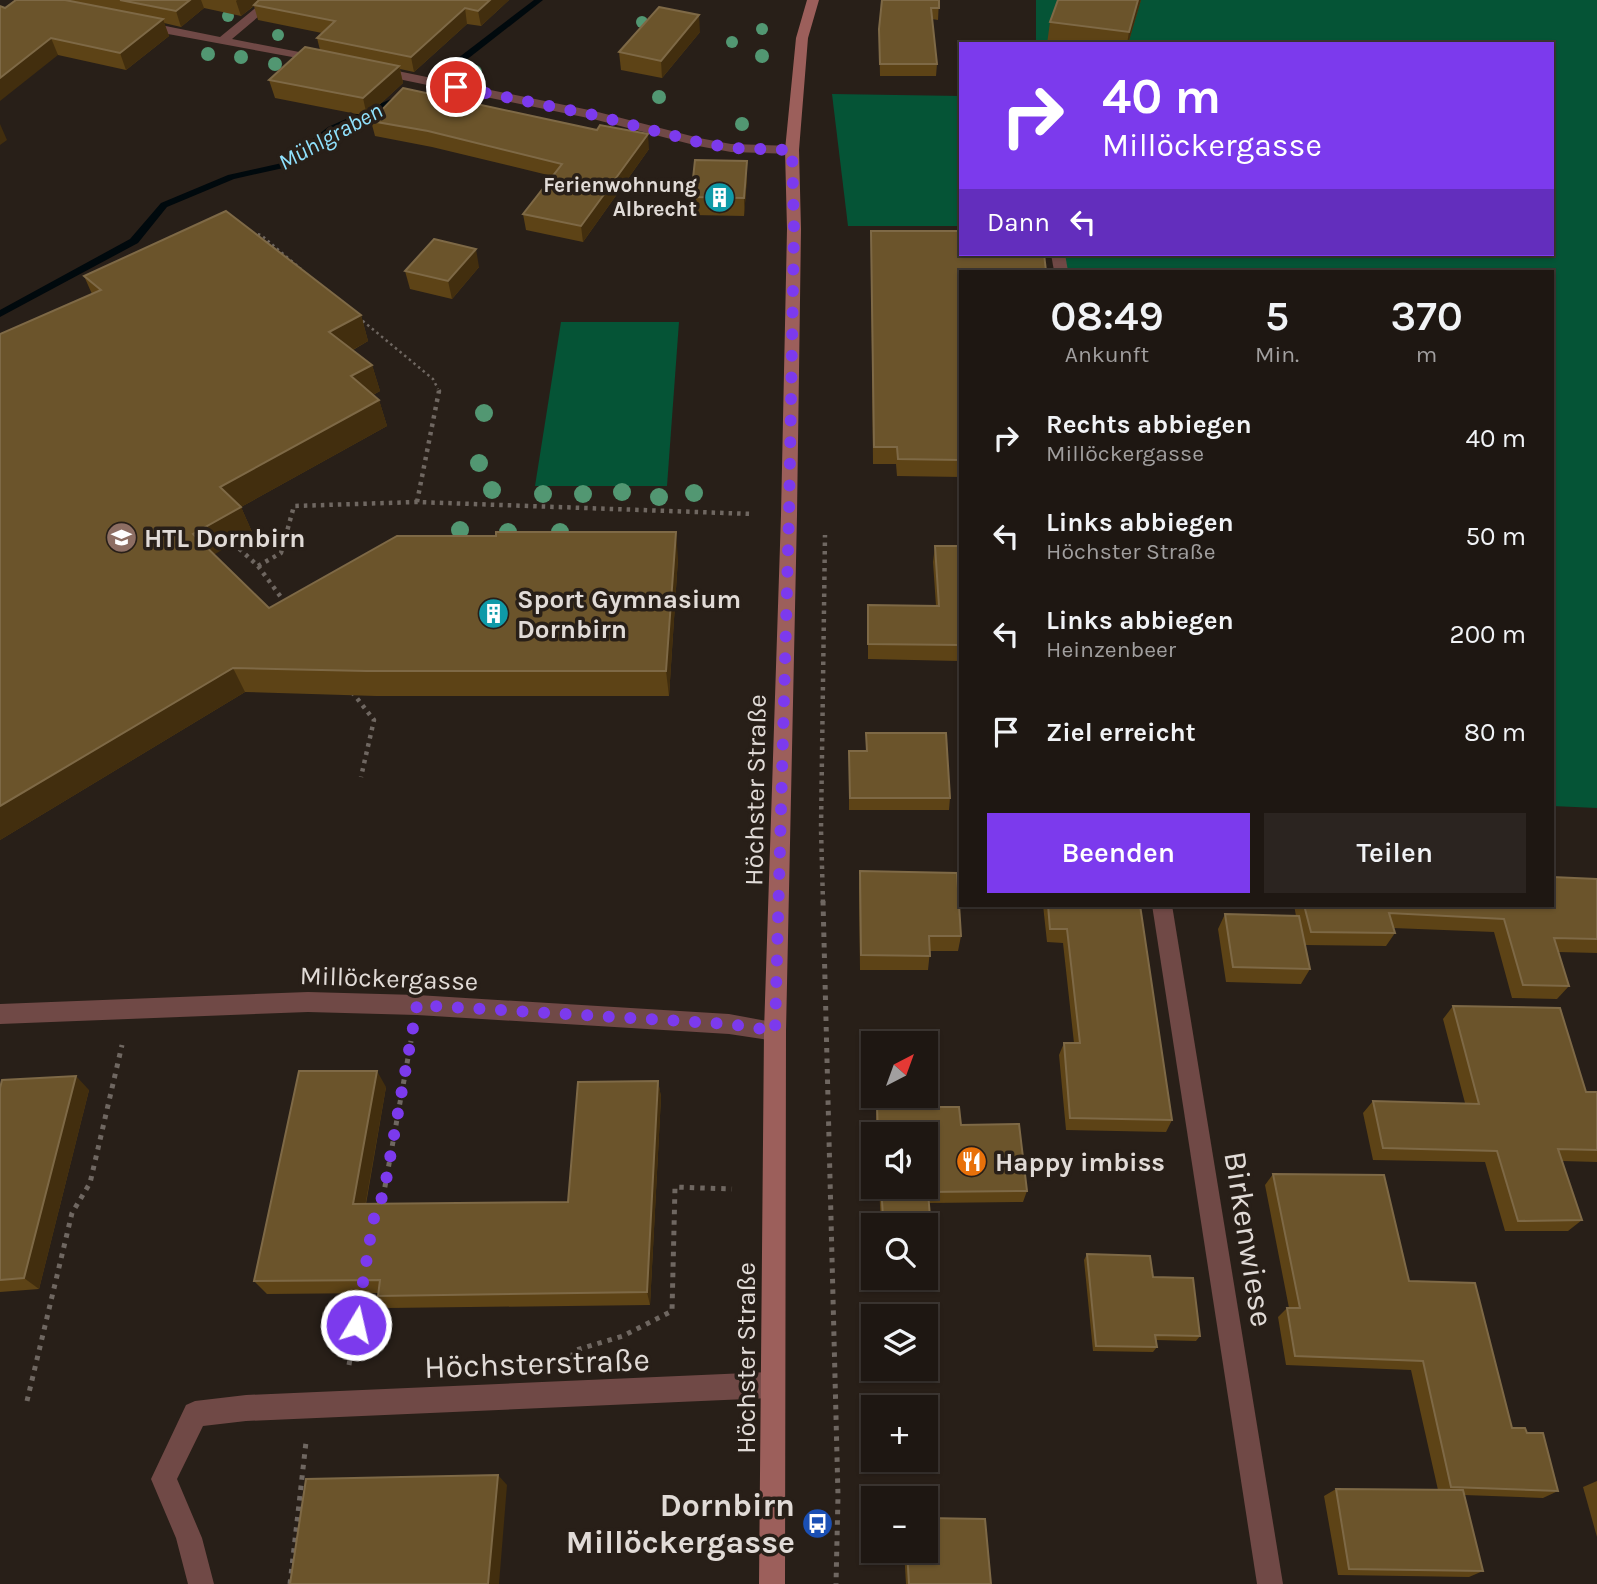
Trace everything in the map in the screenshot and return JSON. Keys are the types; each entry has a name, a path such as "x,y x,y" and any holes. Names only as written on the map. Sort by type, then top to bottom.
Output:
{"main road":[{"name":"Höchster Straße","path":"772,1584 775,1031 789,515 794,229 792,150 802,38 813,0"}],"street":[{"path":"224,40 272,0"},
{"path":"126,22 335,63"},
{"path":"361,68 594,115 698,142 731,148 792,150"},
{"name":"Birkenwiese","path":"1162,907 1270,1584"},
{"name":"Millöckergasse","path":"0,1014 308,1002 417,1005 729,1024 775,1031"},
{"name":"Höchsterstraße","path":"201,1584 189,1538 164,1479 195,1414 246,1408 771,1385"}],"path":[{"path":"250,233 261,235 301,269"},
{"path":"352,312 433,380 439,391 417,502"},
{"path":"258,566 281,553 294,506 417,502 753,514"},
{"path":"825,527 821,829 838,1496 836,1584"},
{"path":"233,543 258,566 291,610"},
{"path":"349,687 374,720 361,777"},
{"path":"376,1211 384,1192 417,1005"},
{"path":"27,1401 72,1213 90,1183 130,1007"},
{"path":"569,1395 573,1351 623,1336 672,1311 675,1187 732,1189"},
{"path":"343,1404 364,1273"},
{"path":"290,1584 311,1405"}],"green space":[{"path":"1036,0 1597,0 1597,808 1554,806 1554,270 1056,270 1052,256 1554,256 1554,42 1036,42"},
{"path":"832,94 959,96 959,226 848,226"},
{"path":"561,322 679,322 667,486 535,486"}],"building":[{"path":"16,0 65,0 163,19 120,53 51,38 0,78 0,6 5,8"},
{"path":"120,0 190,0 176,11"},
{"path":"259,0 490,0 478,11 465,8 411,57 317,38 335,21 254,5"},
{"path":"882,0 939,0 939,8 931,8 937,64 880,64"},
{"path":"1058,0 1138,0 1129,32 1050,22"},
{"path":"659,7 699,15 661,61 619,52"},
{"path":"305,47 399,66 363,98 269,80"},
{"path":"403,88 597,130 600,125 648,134 581,226 523,214 562,164 428,131 371,121"},
{"path":"695,160 747,161 744,198 691,197"},
{"path":"226,211 361,315 329,332 372,365 351,376 379,400 220,487 241,507 193,534 269,608 397,536 496,536 496,532 676,532 666,671 233,668 0,806 0,334 101,290 84,276"},
{"path":"871,231 959,231 959,256 1044,256 1046,270 959,270 959,460 898,459 897,447 874,447"},
{"path":"434,239 476,249 448,281 405,271"},
{"path":"935,546 959,546 959,645 868,644 868,605 939,606"},
{"path":"866,733 946,733 950,798 850,798 849,751 867,751"},
{"path":"860,871 957,873 961,936 929,936 930,956 861,955"},
{"path":"1554,877 1597,879 1597,939 1554,938 1569,986 1523,985 1504,919 1389,913 1395,933 1311,932 1305,907 1554,907"},
{"path":"1048,907 1140,907 1172,1120 1070,1118 1064,1043 1080,1043 1067,929 1050,929"},
{"path":"1225,914 1299,916 1310,969 1233,967"},
{"path":"1453,1006 1560,1008 1586,1092 1597,1092 1597,1150 1558,1149 1582,1220 1518,1221 1497,1151 1383,1148 1373,1101 1479,1104"},
{"path":"299,1071 377,1071 353,1204 568,1202 578,1082 658,1081 647,1292 378,1296 380,1280 254,1281"},
{"path":"76,1076 24,1278 0,1280 2,1080"},
{"name":"Happy imbiss","path":"959,1107 961,1125 1019,1124 1027,1191 938,1192 938,1122 878,1122 877,1108"},
{"path":"1273,1174 1384,1175 1409,1281 1475,1283 1512,1428 1525,1428 1527,1433 1543,1433 1558,1491 1451,1487 1423,1361 1295,1356 1287,1308 1300,1308"},
{"name":"Happy imbiss","path":"882,1199 929,1199 930,1213 883,1213"},
{"path":"1087,1254 1150,1256 1153,1277 1193,1278 1200,1336 1155,1335 1157,1347 1096,1346"},
{"path":"498,1475 488,1584 290,1584 306,1479"},
{"path":"1336,1489 1463,1490 1483,1571 1349,1569"},
{"path":"938,1518 985,1519 991,1584 909,1584 908,1563 938,1563"}],"waterway":[{"name":"Mühlgraben","path":"448,70 539,0"},
{"name":"Mühlgraben","path":"0,314 134,241 164,205 231,177 285,165 331,129 405,96"}],"place":[{"name":"Ferienwohnung Albrecht","path":"720,197"},
{"name":"HTL Dornbirn","path":"121,538"},
{"name":"Sport Gymnasium Dornbirn","path":"494,614"},
{"name":"Happy imbiss","path":"972,1162"},
{"name":"Dornbirn Millöckergasse","path":"818,1523"}],"route":[{"path":"356,1325 373,1221 384,1192 417,1005 729,1024 775,1031 789,515 794,229 792,150 731,148 698,142 594,115 456,87"}]}
